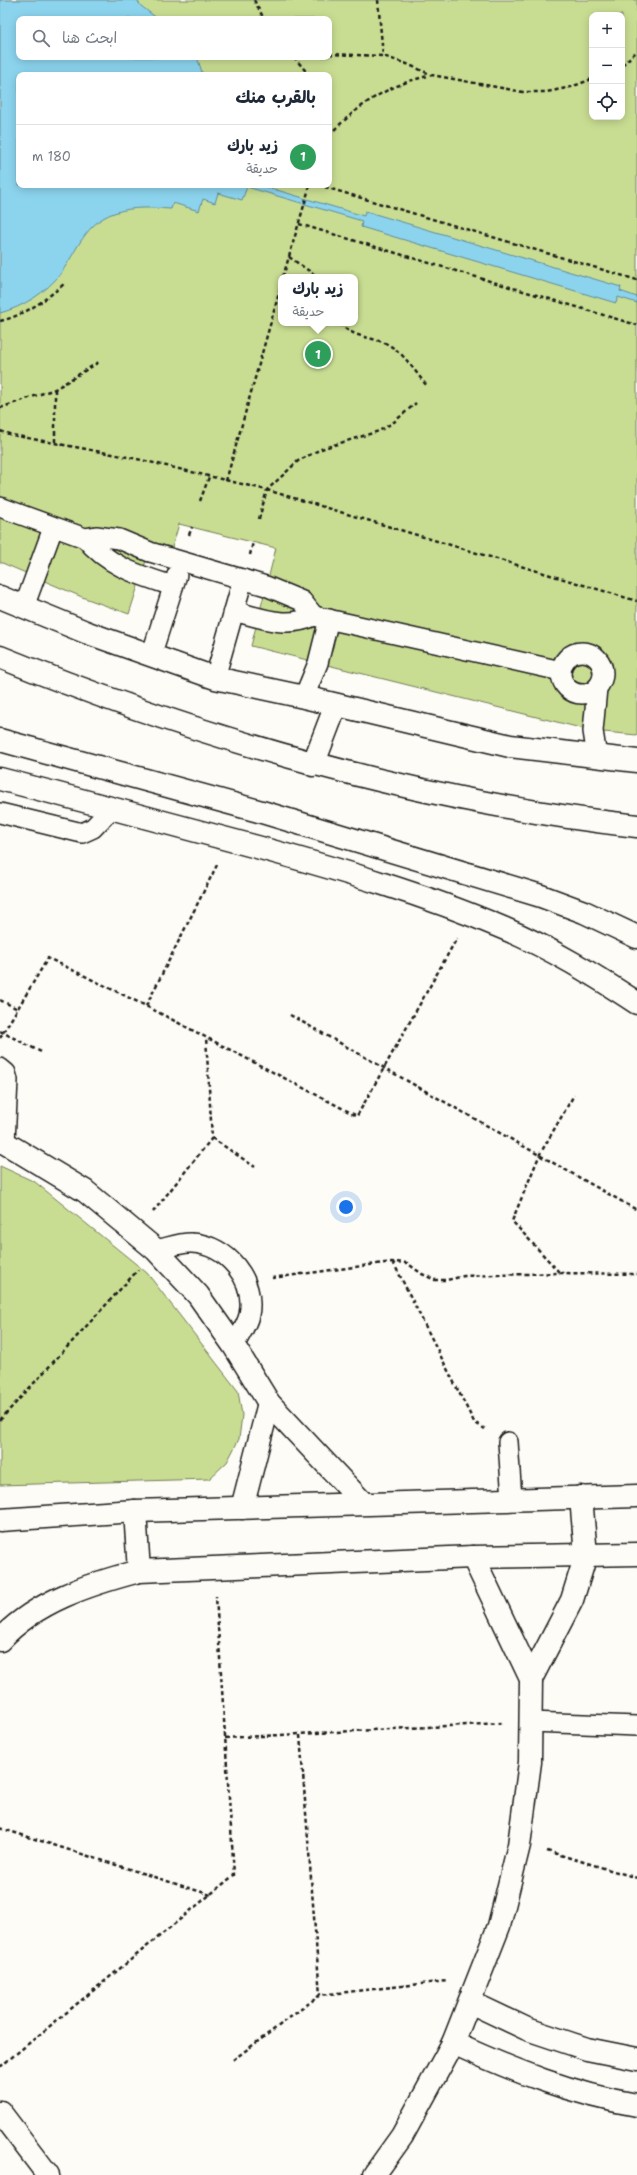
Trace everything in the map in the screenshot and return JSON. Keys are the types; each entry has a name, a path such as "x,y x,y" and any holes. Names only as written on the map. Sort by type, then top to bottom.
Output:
{"street":[{"path":"0,597 151,656 215,678 304,697 510,746 637,761"},
{"path":"0,657 148,714 230,741 313,764 410,788 507,807 637,826"},
{"path":"313,764 336,705"},
{"path":"0,740 262,812 541,896 584,912 637,937"},
{"path":"0,779 363,877 504,928 576,964 637,1003"},
{"path":"2,1141 85,1191 156,1250 198,1295 234,1346 269,1403 363,1503"},
{"path":"242,1508 269,1403"},
{"path":"0,1520 135,1511 637,1496"},
{"path":"374,2175 402,2136 453,2043 499,1926 519,1845 530,1762 531,1679 572,1600 586,1555 581,1497"},
{"path":"135,1511 140,1571"},
{"path":"0,1640 31,1615 64,1595 101,1581 140,1571 473,1557 637,1554"},
{"path":"473,1557 531,1679"},
{"path":"470,2002 528,2029 587,2049 637,2059"},
{"path":"453,2043 504,2067 557,2086 612,2101 637,2105"},
{"path":"0,2112 48,2175"}],"lane":[{"path":"0,507 53,528 85,538 96,536 119,539 150,552 243,579 294,596 321,618"},
{"path":"24,607 53,528"},
{"path":"85,538 101,555 111,562 142,576 173,586"},
{"path":"151,656 181,561"},
{"path":"215,678 243,579"},
{"path":"234,611 286,624 321,618 561,671"},
{"path":"304,697 318,663 321,618"},
{"path":"578,652 587,652 595,656 601,663 603,672 602,681 597,688 590,693 581,694 573,692 566,687 562,679 561,671 564,663 570,656 578,652"},
{"path":"597,688 593,731 597,757"},
{"path":"0,813 82,833 93,828 112,808"},
{"path":"0,1068 6,1073 8,1080 2,1141"},
{"path":"156,1250 190,1242 208,1246 228,1258 237,1266 246,1281 250,1299 249,1316 234,1346"},
{"path":"508,1442 512,1499"},
{"path":"530,1722 637,1726"}],"path":[{"path":"254,0 262,16"},
{"path":"378,0 383,56"},
{"path":"625,62 637,51"},
{"path":"332,54 383,56 407,64 432,75 523,92 553,91 572,87 589,80"},
{"path":"296,60 306,72"},
{"path":"332,132 361,105 383,91 407,81 432,75"},
{"path":"285,274 309,188"},
{"path":"328,188 637,280"},
{"path":"299,224 637,325"},
{"path":"289,257 314,274"},
{"path":"0,321 13,318 40,304 64,284"},
{"path":"226,481 278,297"},
{"path":"343,326 349,332 380,341 393,347 426,386"},
{"path":"0,408 55,389 99,362"},
{"path":"55,389 55,444"},
{"path":"259,519 267,490 304,457 333,445 379,431 390,425 416,403"},
{"path":"0,431 55,444 134,458 267,490 637,601"},
{"path":"200,501 209,477"},
{"path":"146,1006 229,840"},
{"path":"0,1038 48,958 146,1006 357,1116 470,915"},
{"path":"0,1000 18,1009"},
{"path":"290,1015 540,1154 637,1210"},
{"path":"0,1031 41,1052"},
{"path":"136,1234 212,1138 206,1037"},
{"path":"559,1273 512,1221 540,1154 574,1095"},
{"path":"212,1138 255,1167"},
{"path":"0,1420 156,1250"},
{"path":"392,1262 474,1422 508,1442"},
{"path":"246,1281 392,1262 407,1263 422,1274 435,1280 447,1280 464,1276 559,1273 637,1274"},
{"path":"0,2066 212,1895 234,1875 214,1568"},
{"path":"225,1738 530,1722"},
{"path":"300,1735 320,1995"},
{"path":"0,1828 212,1895"},
{"path":"519,1845 586,1861 637,1878"},
{"path":"234,2060 320,1995 480,1977"}],"green space":[{"path":"0,0 637,0 637,735 593,731 251,646 276,548 179,524 171,551 151,545 129,614 82,597 0,562"},
{"path":"0,1166 35,1182 147,1273 238,1391 242,1415 239,1439 227,1462 209,1479 0,1485"}],"water":[{"path":"0,0 137,0 141,6 154,16 16,16 16,60 198,60 202,72 16,72 16,188 247,188 242,200 218,193 215,203 203,199 199,211 173,203 171,209 142,208 128,209 114,213 104,218 89,231 83,238 67,265 49,286 26,303 0,313"},
{"path":"250,188 270,188 364,216 365,211 621,287 620,291 637,297 637,303 618,297 616,303 361,227 362,221"}],"place":[{"name":"زيد بارك","path":"318,354"}]}
